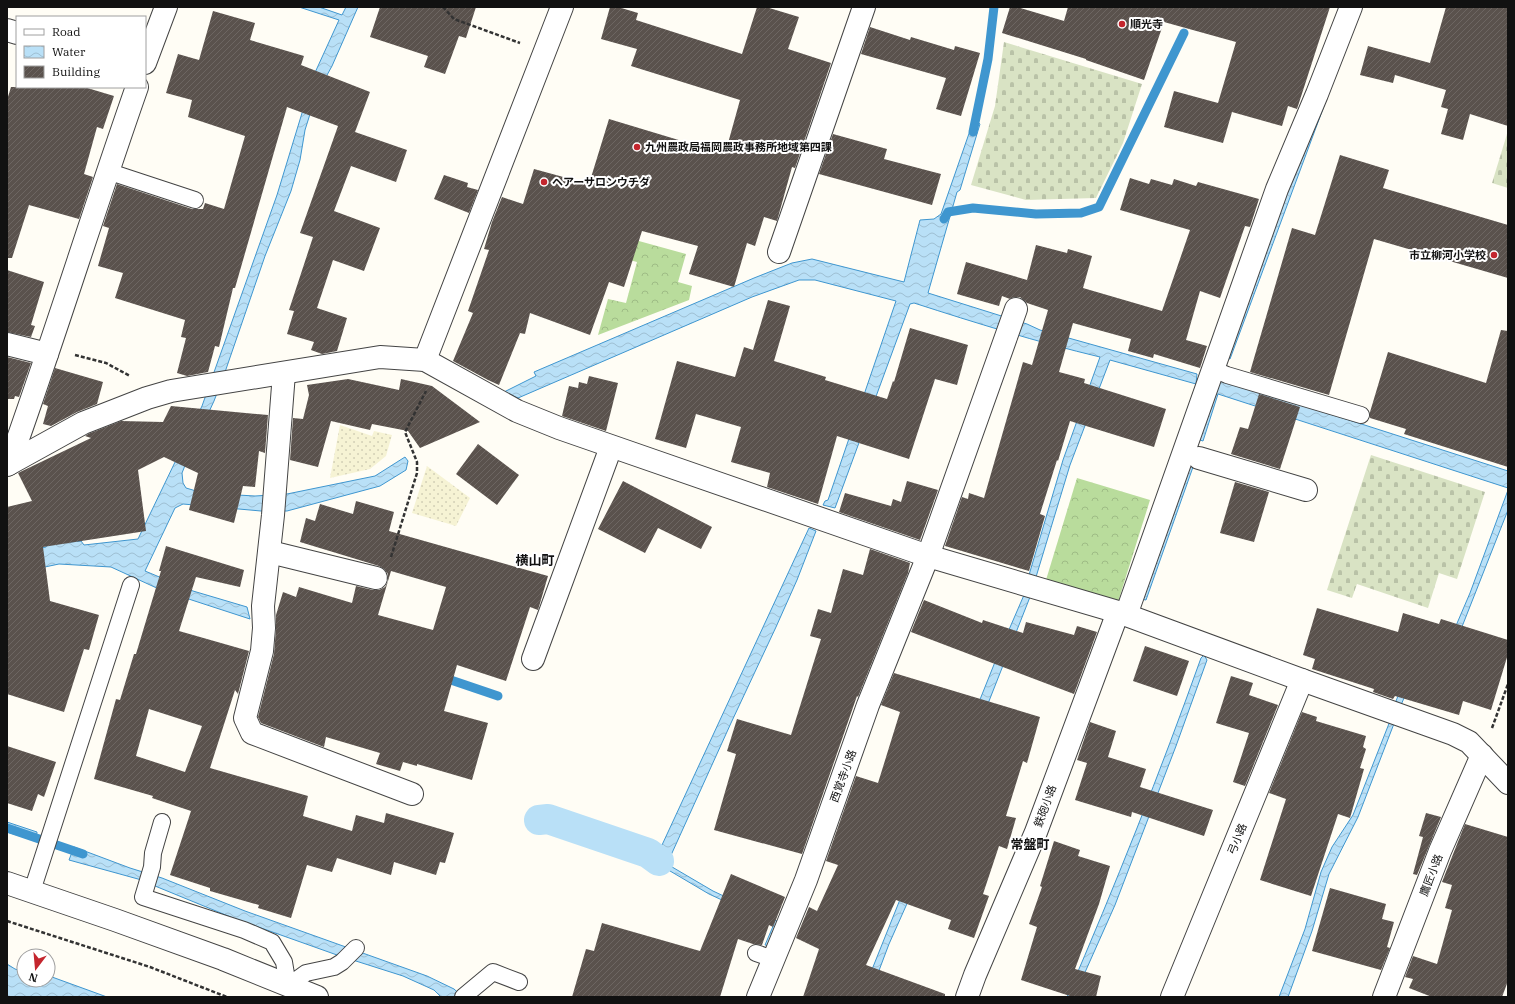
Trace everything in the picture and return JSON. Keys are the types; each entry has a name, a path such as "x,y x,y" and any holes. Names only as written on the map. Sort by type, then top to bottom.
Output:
{"street":[{"path":"146,61 166,7"},
{"path":"432,363 562,7"},
{"path":"779,252 864,7"},
{"name":"鉄砲小路","path":"967,997 1036,832 1122,614 1191,454 1215,376 1277,189 1317,94 1351,7"},
{"path":"8,465 48,351 136,88"},
{"name":"西覚寺小路","path":"758,997 766,956 806,880 868,705 928,556 1006,341 1016,309"},
{"path":"7,344 48,351"},
{"path":"8,465 84,423 147,398 164,393 203,385 380,357 432,363 517,411 611,447 928,556 1122,614 1453,734 1469,742 1508,783"},
{"path":"284,373 270,552 264,606 262,650 245,718 252,732 412,794"},
{"path":"533,658 611,447"},
{"path":"1191,454 1306,490"},
{"path":"270,552 376,578"},
{"name":"弓小路","path":"1172,997 1302,680"},
{"name":"鷹匠小路","path":"1384,997 1440,851 1482,755"},
{"path":"7,883 223,959 317,997"}],"lane":[{"path":"107,171 195,200"},
{"path":"1215,376 1361,415"},
{"path":"32,891 131,585"},
{"path":"162,822 153,852 152,867 143,897 244,930 272,942 284,962 288,986 306,974 334,967 342,962 356,948"},
{"path":"467,994 493,972 519,982"}],"path":[{"path":"443,7 454,19 545,52"},
{"path":"48,351 106,363 164,393"},
{"path":"376,578 389,564 417,473 418,462 405,432 432,363"},
{"path":"1482,755 1508,684"},
{"path":"7,921 150,967 227,997"}],"shaded area":[{"path":"340,425 372,436 374,431 392,435 386,456 370,469 330,478"},
{"path":"427,466 470,498 456,526 412,513"}],"green space":[{"path":"1004,42 1142,84 1123,143 1096,198 1026,200 971,185 995,106"},
{"path":"1507,134 1508,135 1508,188 1492,183"},
{"path":"628,238 686,254 678,282 692,286 689,300 598,335 608,299 626,303 637,262 622,258"},
{"path":"1371,455 1485,492 1457,579 1439,573 1428,608 1357,584 1352,598 1327,590"},
{"path":"1077,478 1150,500 1118,602 1046,580"}],"water":[{"path":"299,7 319,7 342,15 346,7 358,7 332,66 316,95 305,130 300,160 291,191 265,256 214,401 182,473 183,483 186,488 203,493 255,496 287,494 375,476 405,457 408,461 406,470 380,486 287,511 261,511 183,504 175,508 145,571 193,591 247,607 250,619 161,590 111,567 59,564 7,575 7,556 46,547 47,544 81,541 84,545 138,539 202,406 277,195 313,77 339,20"},
{"path":"1321,105 1324,106 1230,359 1225,357 1239,313"},
{"path":"975,120 980,124 960,190 957,192 928,293 1027,324 1040,330 1197,374 1196,384 1110,360 1070,465 1036,577 1029,575 1063,460 1100,357 1007,332 914,303 910,304 835,508 823,505 825,501 828,500 896,301 815,280 799,280 752,297 518,398 504,392 536,376 534,372 792,263 812,259 904,282 920,220 934,219 941,214 973,122"},
{"path":"1218,378 1508,471 1508,488 1218,394 1203,441 1197,439"},
{"path":"1187,465 1193,467 1146,600 1141,599"},
{"path":"1508,490 1508,510 1454,647 1419,663 1401,705 1396,701 1412,661 1449,642 1470,593"},
{"path":"809,528 816,531 797,580 667,864 713,891 779,922 770,946 765,945 774,924 709,894 665,868 653,865 651,860 651,850 662,845"},
{"path":"1024,595 1030,597 926,861 889,944 869,997 861,997 995,662"},
{"path":"1204,655 1207,660 1176,746 1115,905 1074,997 1067,997 1137,829 1201,658"},
{"path":"1390,721 1395,721 1358,817 1329,874 1312,931 1288,997 1279,997 1305,929 1321,872 1332,847 1353,815"},
{"path":"7,822 37,832 36,841 7,832"},
{"path":"74,847 130,868 162,878 245,911 427,976 454,989 463,997 441,997 434,990 403,976 337,955 233,918 138,879 69,860"},
{"path":"7,964 16,969 16,988 56,988 56,978 107,997 7,997"}],"building":[{"path":"380,7 476,7 466,38 459,36 445,74 424,67 428,56 370,37"},
{"path":"610,7 618,7 638,13 636,20 742,54 757,7 766,7 799,17 788,49 831,63 795,168 792,167 777,221 764,217 755,246 747,243 734,287 689,274 698,246 642,231 624,287 609,282 590,335 530,313 525,334 520,333 499,385 453,361 473,313 468,311 489,250 484,249 492,222 502,197 523,204 534,169 589,184 609,119 725,154 740,100 631,66 637,49 601,39"},
{"path":"1010,7 1017,7 1064,21 1068,7 1330,7 1297,109 1288,106 1282,126 1232,112 1223,143 1164,127 1174,91 1218,103 1236,42 1164,22 1144,80 1086,59 1002,33"},
{"path":"1446,7 1508,7 1508,126 1470,114 1463,140 1441,134 1448,109 1441,107 1446,90 1395,75 1393,83 1360,75 1368,46 1430,63"},
{"path":"213,11 255,23 250,40 304,56 301,65 370,92 355,132 407,150 396,182 351,166 334,211 380,228 364,271 333,260 317,308 347,318 337,351 322,354 311,350 314,342 287,334 294,311 289,310 313,237 300,233 338,126 287,107 235,288 233,288 219,347 215,346 208,372 187,376 177,373 186,338 181,337 185,320 115,298 123,273 98,266 109,228 103,226 117,184 192,209 203,209 205,203 224,209 245,136 188,117 192,100 166,93 178,54 199,60"},
{"path":"870,27 910,40 911,37 954,50 955,46 980,53 961,116 936,109 946,78 861,54"},
{"path":"11,87 87,88 114,96 103,129 97,127 84,174 93,177 79,219 29,205 12,258 7,258 7,100"},
{"path":"833,134 887,149 884,159 941,174 932,205 819,174"},
{"path":"1340,155 1389,170 1383,188 1508,225 1508,278 1374,239 1329,395 1250,372 1292,228 1315,235"},
{"path":"444,175 468,183 467,187 478,190 469,213 434,199"},
{"path":"1130,178 1149,184 1151,179 1172,185 1174,179 1196,186 1198,182 1259,199 1250,227 1245,226 1220,298 1200,291 1186,340 1207,346 1200,368 1154,354 1153,358 1128,351 1131,339 1073,323 1059,372 1085,379 1084,383 1166,409 1154,447 1070,421 1040,514 1045,516 1029,571 945,546 962,497 968,499 969,493 984,498 1023,362 1032,365 1048,310 1027,303 1020,297 1010,299 1002,296 999,306 957,294 966,262 1027,280 1036,245 1067,253 1068,249 1092,256 1083,288 1162,311 1190,230 1120,210"},
{"path":"7,270 44,282 31,325 35,326 31,337 7,332"},
{"path":"768,300 790,306 774,361 826,377 825,380 887,399 893,381 894,382 910,328 968,345 957,385 935,379 909,459 837,436 818,504 767,487 770,473 731,462 741,427 696,414 686,448 655,439 677,361 735,377 744,347 753,350"},
{"path":"1501,330 1508,331 1508,467 1404,434 1406,429 1370,418 1370,412 1388,352 1486,383"},
{"path":"7,357 31,363 19,397 15,396 14,399 7,399"},
{"path":"55,368 103,382 97,404 77,412 51,426 43,424 48,406 43,404"},
{"path":"589,376 618,383 606,431 562,416 569,386 578,388 579,382 587,384"},
{"path":"348,379 399,390 401,379 432,386 480,422 420,448 408,431 372,424 370,430 331,421 318,467 290,460 293,418 303,419 309,395 307,385"},
{"path":"1259,394 1300,407 1280,469 1231,454 1240,427 1248,429"},
{"path":"171,406 268,415 265,453 259,451 255,487 243,486 234,523 189,510 198,473 164,457 138,470 146,531 43,547 50,601 99,615 89,650 84,649 64,712 7,694 7,507 32,501 18,473 91,438 85,436 88,434 121,421 163,422"},
{"path":"478,444 519,475 497,505 456,474"},
{"path":"623,481 712,527 701,549 658,528 645,553 598,529"},
{"path":"907,481 938,490 920,540 839,512 845,493 891,506 893,499 901,502"},
{"path":"1235,482 1269,492 1254,542 1220,533"},
{"path":"356,501 394,512 389,531 548,576 538,610 530,607 506,681 457,665 444,711 488,723 472,780 417,764 417,766 403,762 400,771 376,764 380,753 326,737 324,747 261,723 258,717 274,654 276,615 283,592 296,597 299,587 352,603 356,586 379,590 385,587 388,581 388,574 379,566 300,542 306,518 315,521 320,504 353,514","holes":["391,571 446,587 433,630 378,615"]},
{"path":"166,546 244,570 240,587 196,577 179,631 249,651 238,694 235,690 210,768 308,796 303,816 352,831 356,815 384,823 386,813 454,833 445,863 440,862 436,875 394,862 391,875 337,858 332,872 307,865 291,918 258,908 259,905 210,891 210,888 170,875 191,811 152,798 153,796 94,779 116,699 120,700 134,654 136,654 161,571 159,571","holes":["149,709 202,726 185,772 136,756"]},
{"path":"870,549 910,563 908,573 858,697 857,696 802,854 714,830 736,754 727,751 737,719 791,735 821,639 810,636 818,609 831,613 843,569 863,575"},
{"path":"924,600 982,623 983,620 1023,633 1026,622 1074,635 1077,626 1097,632 1074,694 911,632"},
{"path":"1317,608 1398,632 1403,613 1439,624 1441,619 1508,640 1508,654 1491,710 1463,701 1459,715 1395,696 1393,699 1373,692 1374,689 1312,669 1315,659 1303,655"},
{"path":"1145,646 1189,661 1177,696 1133,681"},
{"path":"894,673 1040,717 1027,763 1023,761 1006,816 1016,818 1007,849 999,846 983,894 989,896 974,938 948,929 951,920 896,900 866,965 945,994 945,997 803,997 819,949 796,938 809,907 817,911 838,865 826,861 856,776 878,783 900,712 881,705"},
{"path":"1231,676 1253,683 1249,695 1278,705 1245,786 1233,782 1249,733 1216,723"},
{"path":"1302,712 1317,717 1316,721 1366,736 1363,747 1366,749 1360,768 1364,769 1350,818 1338,814 1311,896 1260,880 1286,799 1269,793"},
{"path":"1090,722 1116,731 1108,757 1146,769 1140,787 1213,810 1204,836 1132,812 1131,817 1075,800 1087,763 1077,760"},
{"path":"7,746 56,762 44,797 38,794 32,811 7,803"},
{"path":"1426,813 1441,817 1417,875 1413,874 1423,837 1419,836"},
{"path":"1465,824 1508,837 1508,981 1502,997 1432,997 1409,988 1413,979 1405,977 1413,956 1437,964 1452,910 1445,908 1452,885 1442,882"},
{"path":"1054,841 1080,850 1078,856 1110,866 1099,904 1075,969 1101,976 1096,997 1073,997 1021,980 1037,927 1029,924 1042,887 1040,886"},
{"path":"731,874 785,897 773,927 769,925 762,945 753,944 738,939 720,997 572,997 586,949 594,951 602,923 700,951"},
{"path":"1330,888 1386,904 1382,919 1394,922 1387,947 1390,948 1381,970 1312,951"}],"waterway":[{"path":"973,132 988,59 994,7"},
{"path":"944,219 948,212 973,208 1036,214 1081,213 1099,207 1184,33"},
{"path":"442,677 498,696"},
{"path":"539,820 548,819 648,853 659,861"},
{"path":"7,828 83,854"}],"place":[{"name":"順光寺","path":"1122,24"},
{"name":"九州農政局福岡農政事務所地域第四課","path":"637,147"},
{"name":"ヘアーサロンウチダ","path":"544,182"},
{"name":"市立柳河小学校","path":"1494,255"}],"district":[{"name":"横山町","path":"535,560"},
{"name":"常盤町","path":"1030,844"}]}
